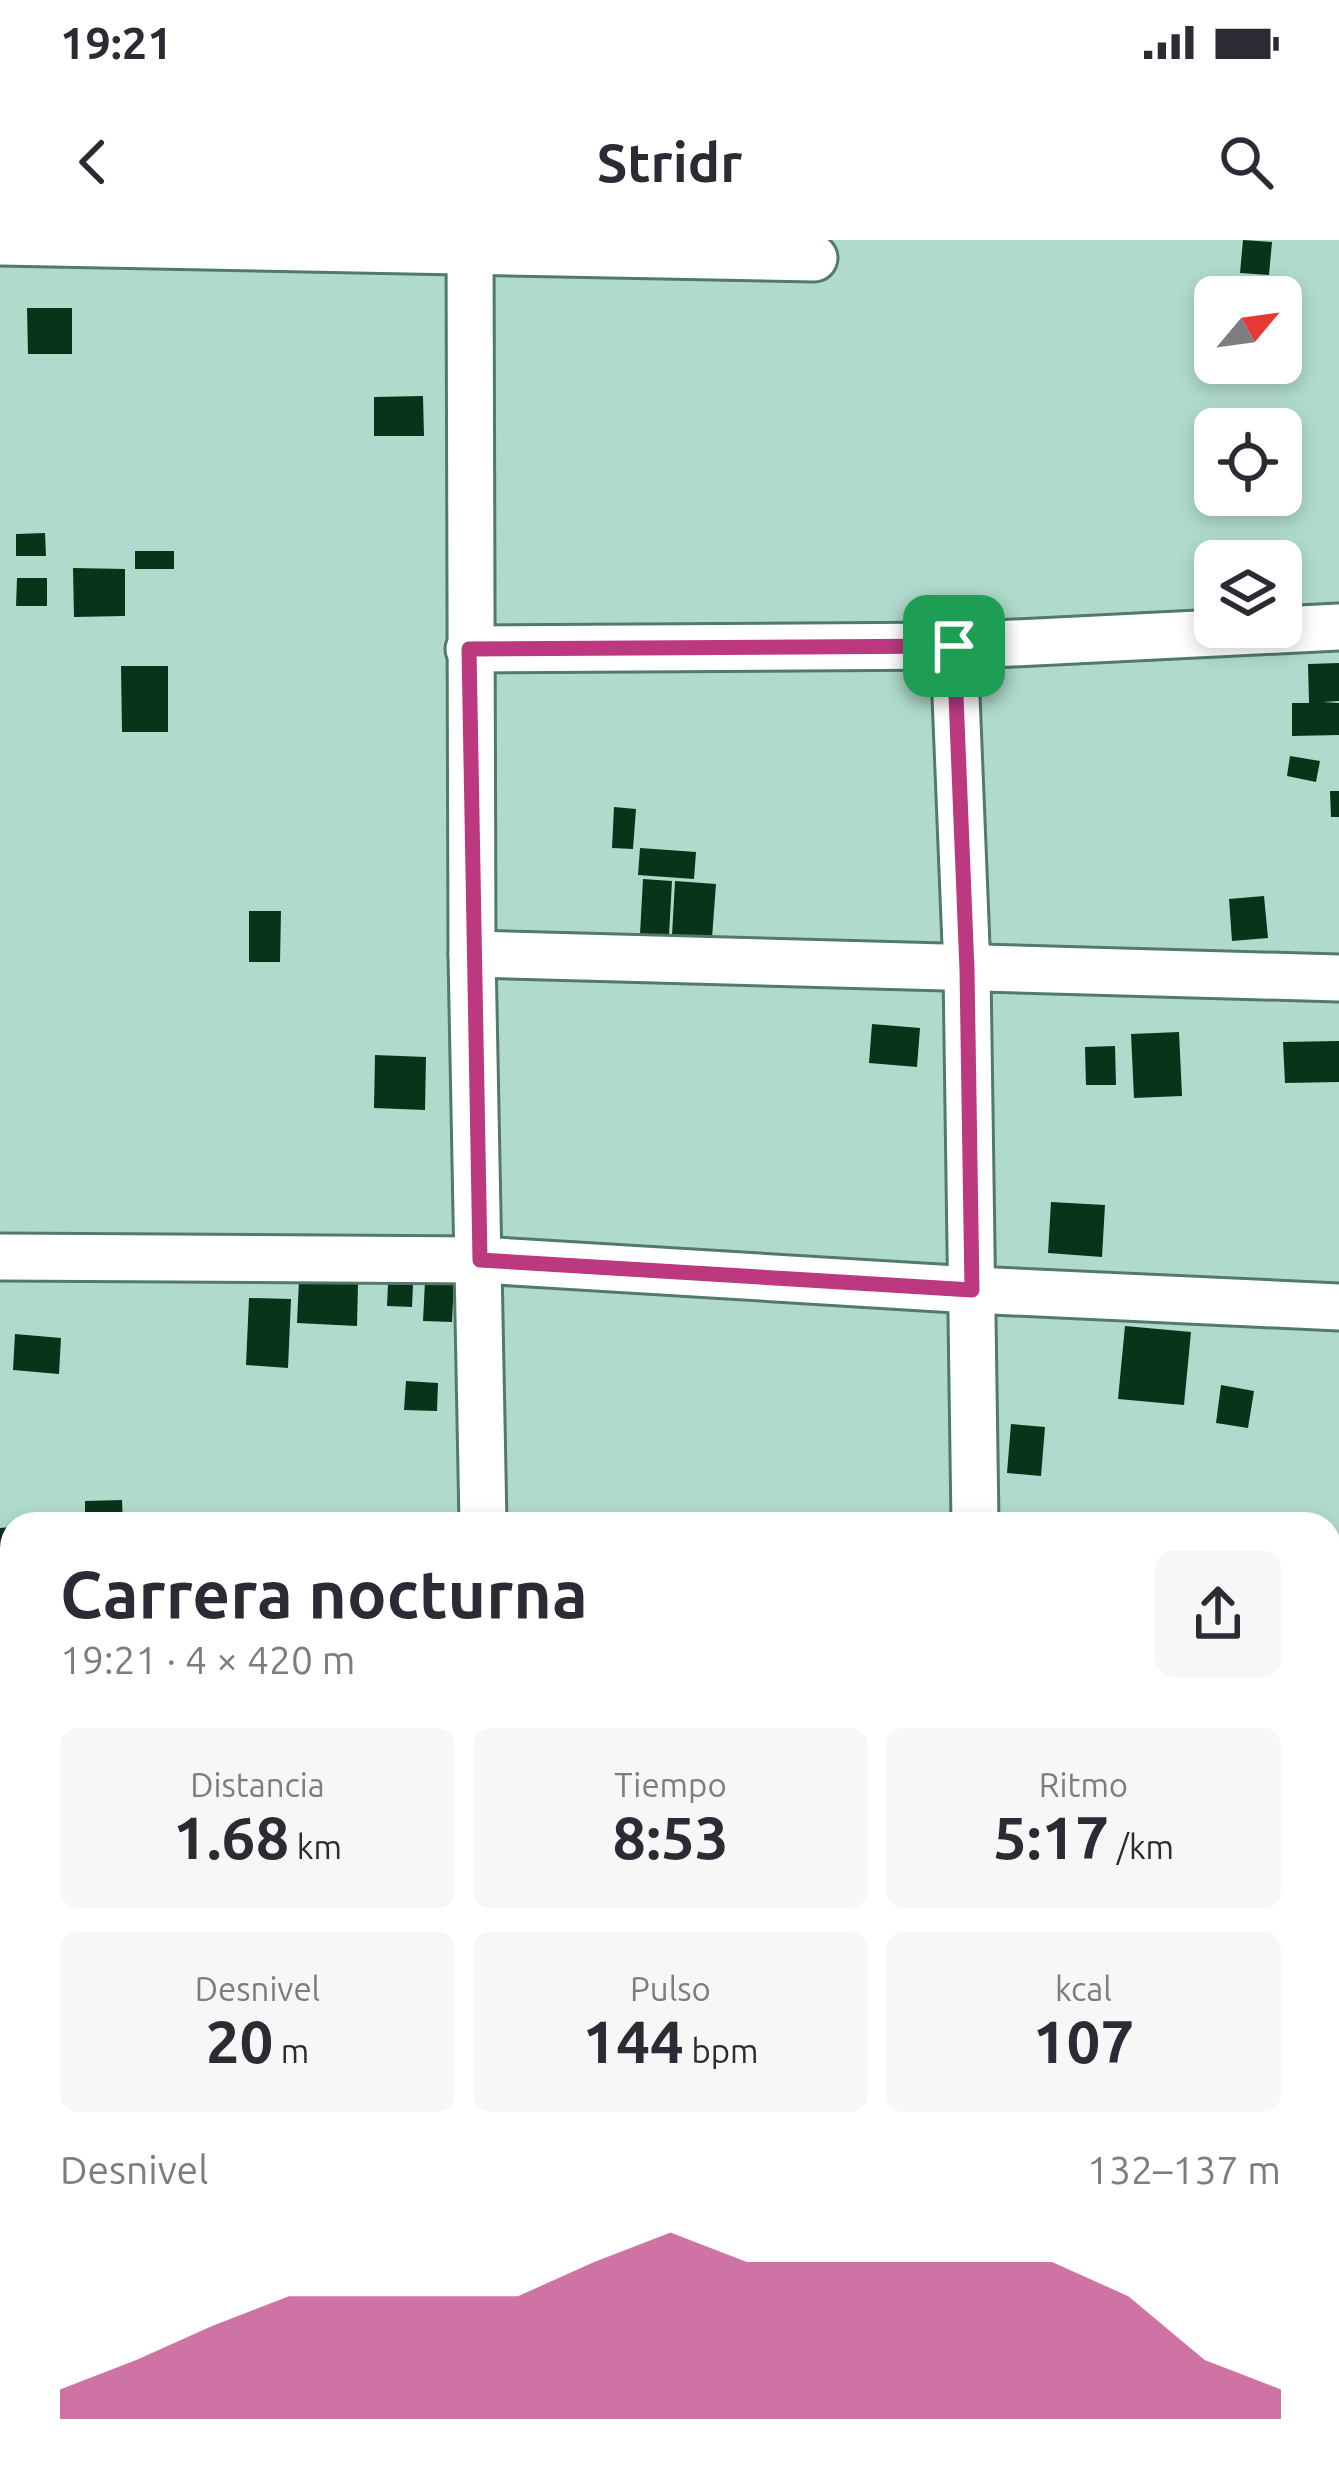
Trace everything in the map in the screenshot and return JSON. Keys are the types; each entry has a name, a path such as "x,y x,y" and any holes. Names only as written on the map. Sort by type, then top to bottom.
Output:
{"street":[{"path":"0,242 470,247 814,258"},
{"path":"470,247 472,954 483,1512"},
{"path":"469,649 954,646 1339,627"},
{"path":"954,646 967,970 975,1512"},
{"path":"472,954 1339,978"},
{"path":"0,1257 480,1260 1339,1307"}],"building":[{"path":"1243,240 1272,242 1269,275 1240,273"},
{"path":"27,308 72,308 72,354 28,354"},
{"path":"423,396 424,436 374,436 374,397"},
{"path":"45,533 46,556 16,556 16,534"},
{"path":"135,551 174,551 174,569 135,569"},
{"path":"73,568 125,569 125,616 74,617"},
{"path":"17,578 47,578 47,606 16,606"},
{"path":"1339,663 1339,701 1323,702 1339,703 1339,735 1292,736 1292,703 1309,703 1308,664"},
{"path":"121,666 168,666 168,732 122,732"},
{"path":"1290,756 1320,761 1316,782 1287,776"},
{"path":"1330,791 1339,791 1339,817 1331,817"},
{"path":"614,807 636,809 633,849 612,848"},
{"path":"640,848 696,852 694,879 638,875"},
{"path":"643,879 672,881 669,936 640,934"},
{"path":"675,881 716,884 712,938 672,935"},
{"path":"1264,896 1268,938 1232,941 1229,899"},
{"path":"249,911 281,911 280,962 249,962"},
{"path":"872,1024 920,1028 917,1067 869,1063"},
{"path":"1179,1032 1182,1096 1134,1098 1131,1034"},
{"path":"1339,1041 1339,1082 1285,1083 1283,1042"},
{"path":"1115,1046 1116,1085 1086,1085 1085,1047"},
{"path":"375,1055 426,1057 425,1110 374,1108"},
{"path":"1051,1202 1105,1205 1102,1257 1048,1253"},
{"path":"299,1280 358,1283 357,1326 297,1323"},
{"path":"425,1281 454,1282 452,1322 423,1321"},
{"path":"388,1284 413,1285 412,1307 387,1306"},
{"path":"249,1298 291,1299 288,1368 246,1365"},
{"path":"1125,1326 1191,1332 1184,1405 1118,1399"},
{"path":"15,1334 61,1338 59,1374 13,1370"},
{"path":"406,1381 438,1383 437,1411 404,1410"},
{"path":"1221,1385 1254,1391 1248,1428 1216,1423"},
{"path":"1011,1424 1045,1427 1041,1476 1007,1473"},
{"path":"122,1500 122,1512 85,1512 85,1501"}],"route":[{"path":"954,646 967,970 972,1290 480,1260 469,649 954,646"}]}
